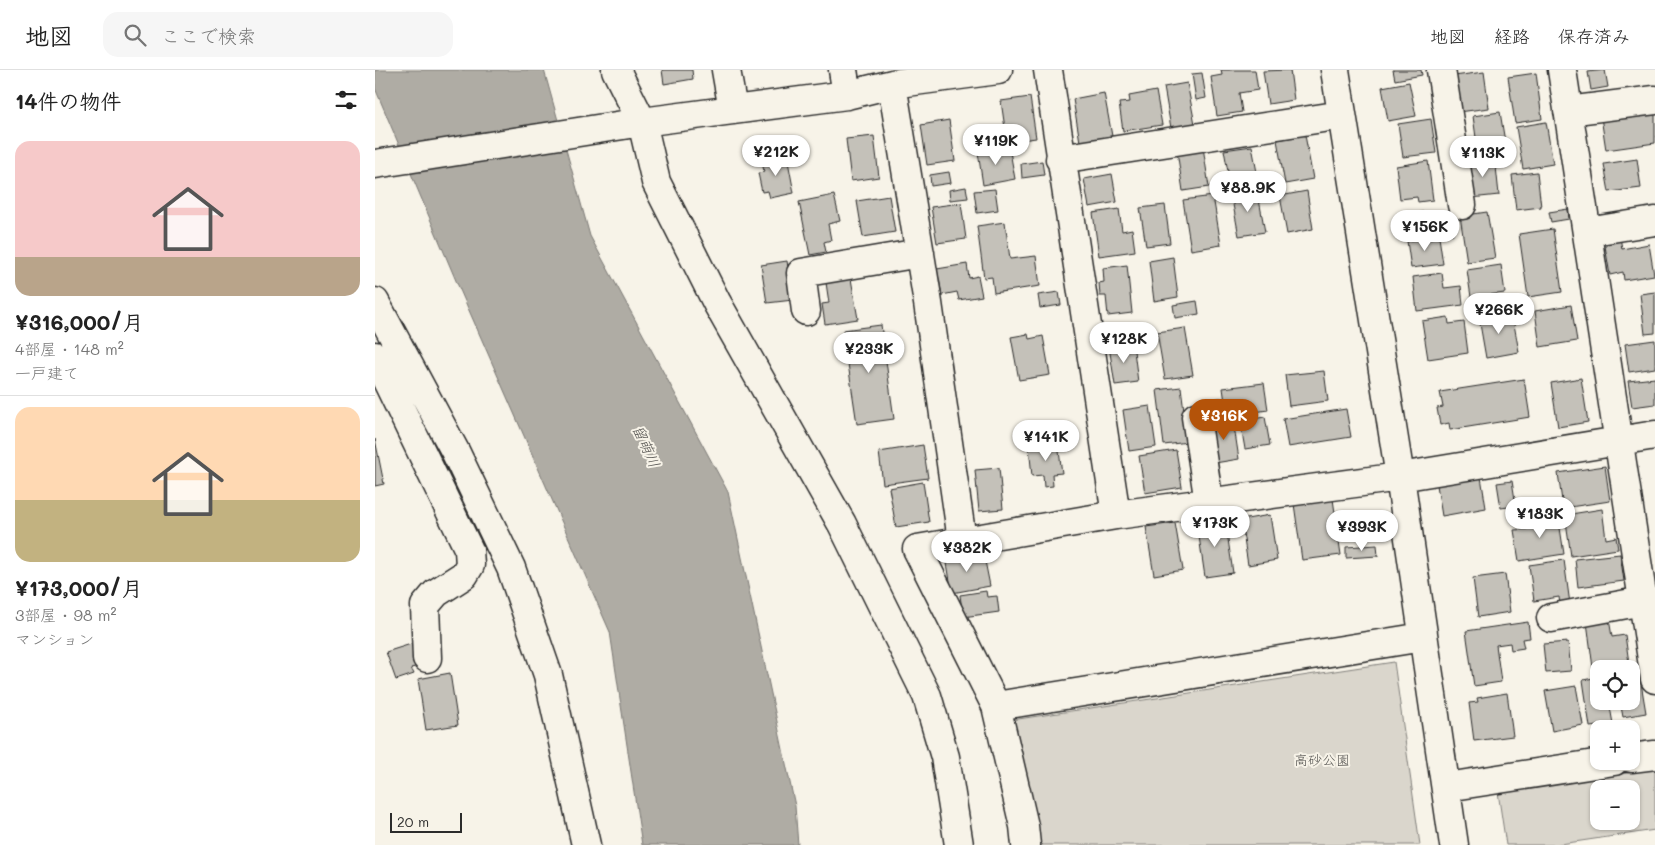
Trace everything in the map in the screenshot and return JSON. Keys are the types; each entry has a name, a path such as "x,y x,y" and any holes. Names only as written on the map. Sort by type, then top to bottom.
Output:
{"street":[{"path":"616,70 656,182 717,303 841,524 927,696 945,757 959,845"},
{"path":"726,70 733,110"},
{"path":"375,164 733,110 845,82 892,84 998,70"},
{"path":"1048,70 1060,159 1116,515"},
{"path":"1335,70 1400,477 1454,845"},
{"path":"1441,70 1462,205"},
{"path":"1562,70 1655,679"},
{"path":"892,84 920,253 962,540"},
{"path":"1568,111 1655,100"},
{"path":"1060,159 1342,114"},
{"path":"1587,232 1655,221"},
{"path":"806,311 801,273 920,253"},
{"path":"375,302 455,451 511,568 548,675 586,845"},
{"path":"375,356 469,550 470,565 464,575 436,593 425,606 427,658"},
{"path":"1209,503 1196,417 1219,413"},
{"path":"1026,845 1024,826 996,706 917,549 1116,515 1400,477 1655,435"},
{"path":"1551,618 1643,601"},
{"path":"996,706 1423,637"},
{"path":"1640,757 1655,755"},
{"path":"1447,787 1590,765"}],"green space":[{"name":"高砂公園","path":"1394,662 1420,845 1035,845 1012,720"},
{"path":"1655,769 1655,830 1554,845 1506,845 1498,792"}],"water":[{"name":"留萌川","path":"375,70 544,70 590,236 728,492 795,806 798,845 642,845 610,632 457,283 375,88"}],"building":[{"path":"662,70 692,70 693,79 664,84"},
{"path":"1221,70 1255,70 1258,90 1239,93 1242,112 1217,116 1211,77 1222,75"},
{"path":"1290,70 1294,100 1268,104 1263,71"},
{"path":"1393,70 1421,70 1422,75 1395,80"},
{"path":"1605,70 1608,87 1591,90 1588,72"},
{"path":"1484,72 1489,108 1459,112 1454,76"},
{"path":"1202,73 1206,98 1196,100 1192,74"},
{"path":"1536,73 1542,119 1515,123 1508,77"},
{"path":"1409,82 1416,116 1388,121 1382,87"},
{"path":"1187,83 1195,124 1171,128 1164,87"},
{"path":"1156,91 1162,125 1123,131 1119,103 1130,102 1129,96"},
{"path":"1104,93 1112,136 1080,142 1073,99"},
{"path":"1030,97 1036,138 1007,142 1001,101"},
{"path":"1655,109 1655,143 1606,150 1601,117"},
{"path":"1500,112 1506,148 1478,152 1473,116"},
{"path":"1431,119 1436,153 1403,157 1398,124"},
{"path":"949,120 955,161 927,165 921,125"},
{"path":"1546,122 1553,164 1523,169 1516,127"},
{"path":"1305,135 1313,179 1285,184 1277,140"},
{"path":"874,136 879,177 851,181 846,139"},
{"path":"770,138 772,149 753,152 751,141"},
{"path":"1009,146 1015,179 983,185 978,152"},
{"path":"1252,146 1259,183 1231,188 1224,150"},
{"path":"1203,147 1209,187 1183,191 1177,151"},
{"path":"787,156 794,193 770,198 768,191 762,192 758,173 764,172 762,161"},
{"path":"1495,157 1499,195 1471,198 1467,160"},
{"path":"1637,159 1641,188 1609,192 1604,164"},
{"path":"1042,161 1044,175 1022,178 1021,164"},
{"path":"1428,161 1433,200 1418,202 1417,197 1400,199 1396,166"},
{"path":"949,172 951,183 931,186 930,175"},
{"path":"1537,172 1541,207 1516,210 1512,175"},
{"path":"1112,174 1117,202 1089,207 1084,179"},
{"path":"966,187 968,198 950,200 949,190"},
{"path":"995,189 998,210 977,213 974,191"},
{"path":"1257,189 1265,232 1239,236 1231,194"},
{"path":"1307,191 1313,229 1287,234 1280,196"},
{"path":"834,195 840,221 828,224 831,240 824,242 826,252 810,255 799,202"},
{"path":"889,196 895,232 863,237 857,201"},
{"path":"1213,196 1221,245 1191,250 1183,200"},
{"path":"961,203 966,239 937,243 931,207"},
{"path":"1165,205 1170,243 1146,246 1140,208"},
{"path":"1119,209 1122,231 1132,229 1135,251 1099,256 1093,213"},
{"path":"1568,209 1569,219 1551,222 1549,212"},
{"path":"1423,212 1425,229 1404,232 1402,215"},
{"path":"1450,212 1453,234 1442,236 1438,214"},
{"path":"1487,212 1495,258 1467,262 1460,216"},
{"path":"1005,222 1010,259 1036,256 1040,286 994,293 992,277 984,278 977,226"},
{"path":"1553,229 1562,292 1528,297 1519,234"},
{"path":"1439,237 1443,264 1411,268 1407,241"},
{"path":"1620,237 1622,249 1649,244 1654,275 1624,280 1623,272 1610,275 1604,240"},
{"path":"1173,257 1178,297 1154,301 1149,261"},
{"path":"787,261 793,300 767,303 761,265"},
{"path":"967,264 969,278 978,276 982,296 959,300 957,292 942,295 937,269"},
{"path":"1127,265 1132,313 1108,316 1106,296 1100,296 1099,283 1104,282 1103,268"},
{"path":"1501,265 1505,293 1471,297 1467,270"},
{"path":"850,273 858,319 825,324 822,304 829,303 825,276"},
{"path":"1442,273 1444,288 1461,286 1463,305 1417,311 1413,277"},
{"path":"1059,292 1061,305 1040,308 1038,295"},
{"path":"1655,292 1655,333 1645,334 1640,294"},
{"path":"1497,298 1498,311 1473,315 1471,301"},
{"path":"1197,301 1199,314 1175,318 1173,305"},
{"path":"1571,305 1577,341 1540,347 1535,311"},
{"path":"1512,313 1519,352 1486,358 1479,318"},
{"path":"1448,317 1449,324 1464,322 1468,353 1428,359 1422,321"},
{"path":"881,325 894,419 857,424 843,330"},
{"path":"1185,328 1193,375 1165,379 1157,332"},
{"path":"1028,334 1029,339 1043,336 1050,375 1019,380 1011,337"},
{"path":"1655,340 1655,368 1629,372 1625,344"},
{"path":"1133,343 1138,382 1115,385 1109,346"},
{"path":"1324,371 1328,401 1289,406 1285,375"},
{"path":"1581,378 1588,422 1558,427 1551,383"},
{"path":"1655,378 1655,404 1632,407 1628,381"},
{"path":"1524,379 1530,417 1450,430 1449,423 1440,425 1437,408 1443,407 1440,392"},
{"path":"1264,383 1268,410 1227,416 1223,388"},
{"path":"1181,387 1188,442 1164,445 1157,390"},
{"path":"1150,406 1156,447 1129,451 1123,410"},
{"path":"1346,409 1351,437 1288,447 1283,419"},
{"path":"1265,417 1270,445 1245,449 1240,421"},
{"path":"1233,420 1239,459 1215,463 1209,423"},
{"path":"375,439 384,484 375,486"},
{"path":"1058,444 1062,473 1052,474 1053,486 1044,487 1043,475 1032,476 1029,447"},
{"path":"923,445 928,478 883,484 879,452"},
{"path":"1176,450 1182,487 1145,493 1139,456"},
{"path":"1605,466 1610,501 1563,508 1558,473"},
{"path":"999,468 1003,509 979,511 975,470"},
{"path":"1481,477 1486,508 1442,516 1437,485"},
{"path":"1512,481 1516,506 1501,508 1497,483"},
{"path":"923,482 929,522 896,527 889,488"},
{"path":"1333,499 1341,555 1302,560 1294,504"},
{"path":"1602,509 1606,539 1616,537 1618,549 1571,556 1565,515"},
{"path":"1270,515 1277,560 1248,565 1241,520"},
{"path":"1558,515 1564,554 1519,561 1514,530 1527,529 1526,520"},
{"path":"1225,519 1233,573 1205,577 1197,523"},
{"path":"1175,523 1183,570 1154,575 1146,527"},
{"path":"1377,545 1378,556 1346,558 1346,547"},
{"path":"1620,554 1624,581 1578,587 1575,559"},
{"path":"961,555 962,560 984,556 990,586 952,593 946,557"},
{"path":"1564,560 1570,604 1560,605 1559,597 1534,601 1529,565"},
{"path":"1505,574 1510,612 1478,617 1473,578"},
{"path":"986,591 987,597 997,596 999,612 963,617 960,595"},
{"path":"1609,619 1612,637 1625,635 1629,660 1592,660 1587,622"},
{"path":"1528,622 1530,638 1522,639 1524,648 1511,650 1510,643 1496,645 1501,682 1474,686 1466,631"},
{"path":"1568,642 1571,671 1546,673 1543,644"},
{"path":"411,644 419,666 411,668 414,674 396,680 386,652"},
{"path":"450,673 458,725 426,730 418,679"},
{"path":"1640,677 1646,713 1623,717 1622,710 1640,710"},
{"path":"1590,679 1590,710 1611,710 1612,720 1590,720 1590,727 1583,680"},
{"path":"1576,686 1583,725 1552,731 1545,691"},
{"path":"1507,693 1513,736 1474,741 1469,703 1478,702 1477,698"}]}
